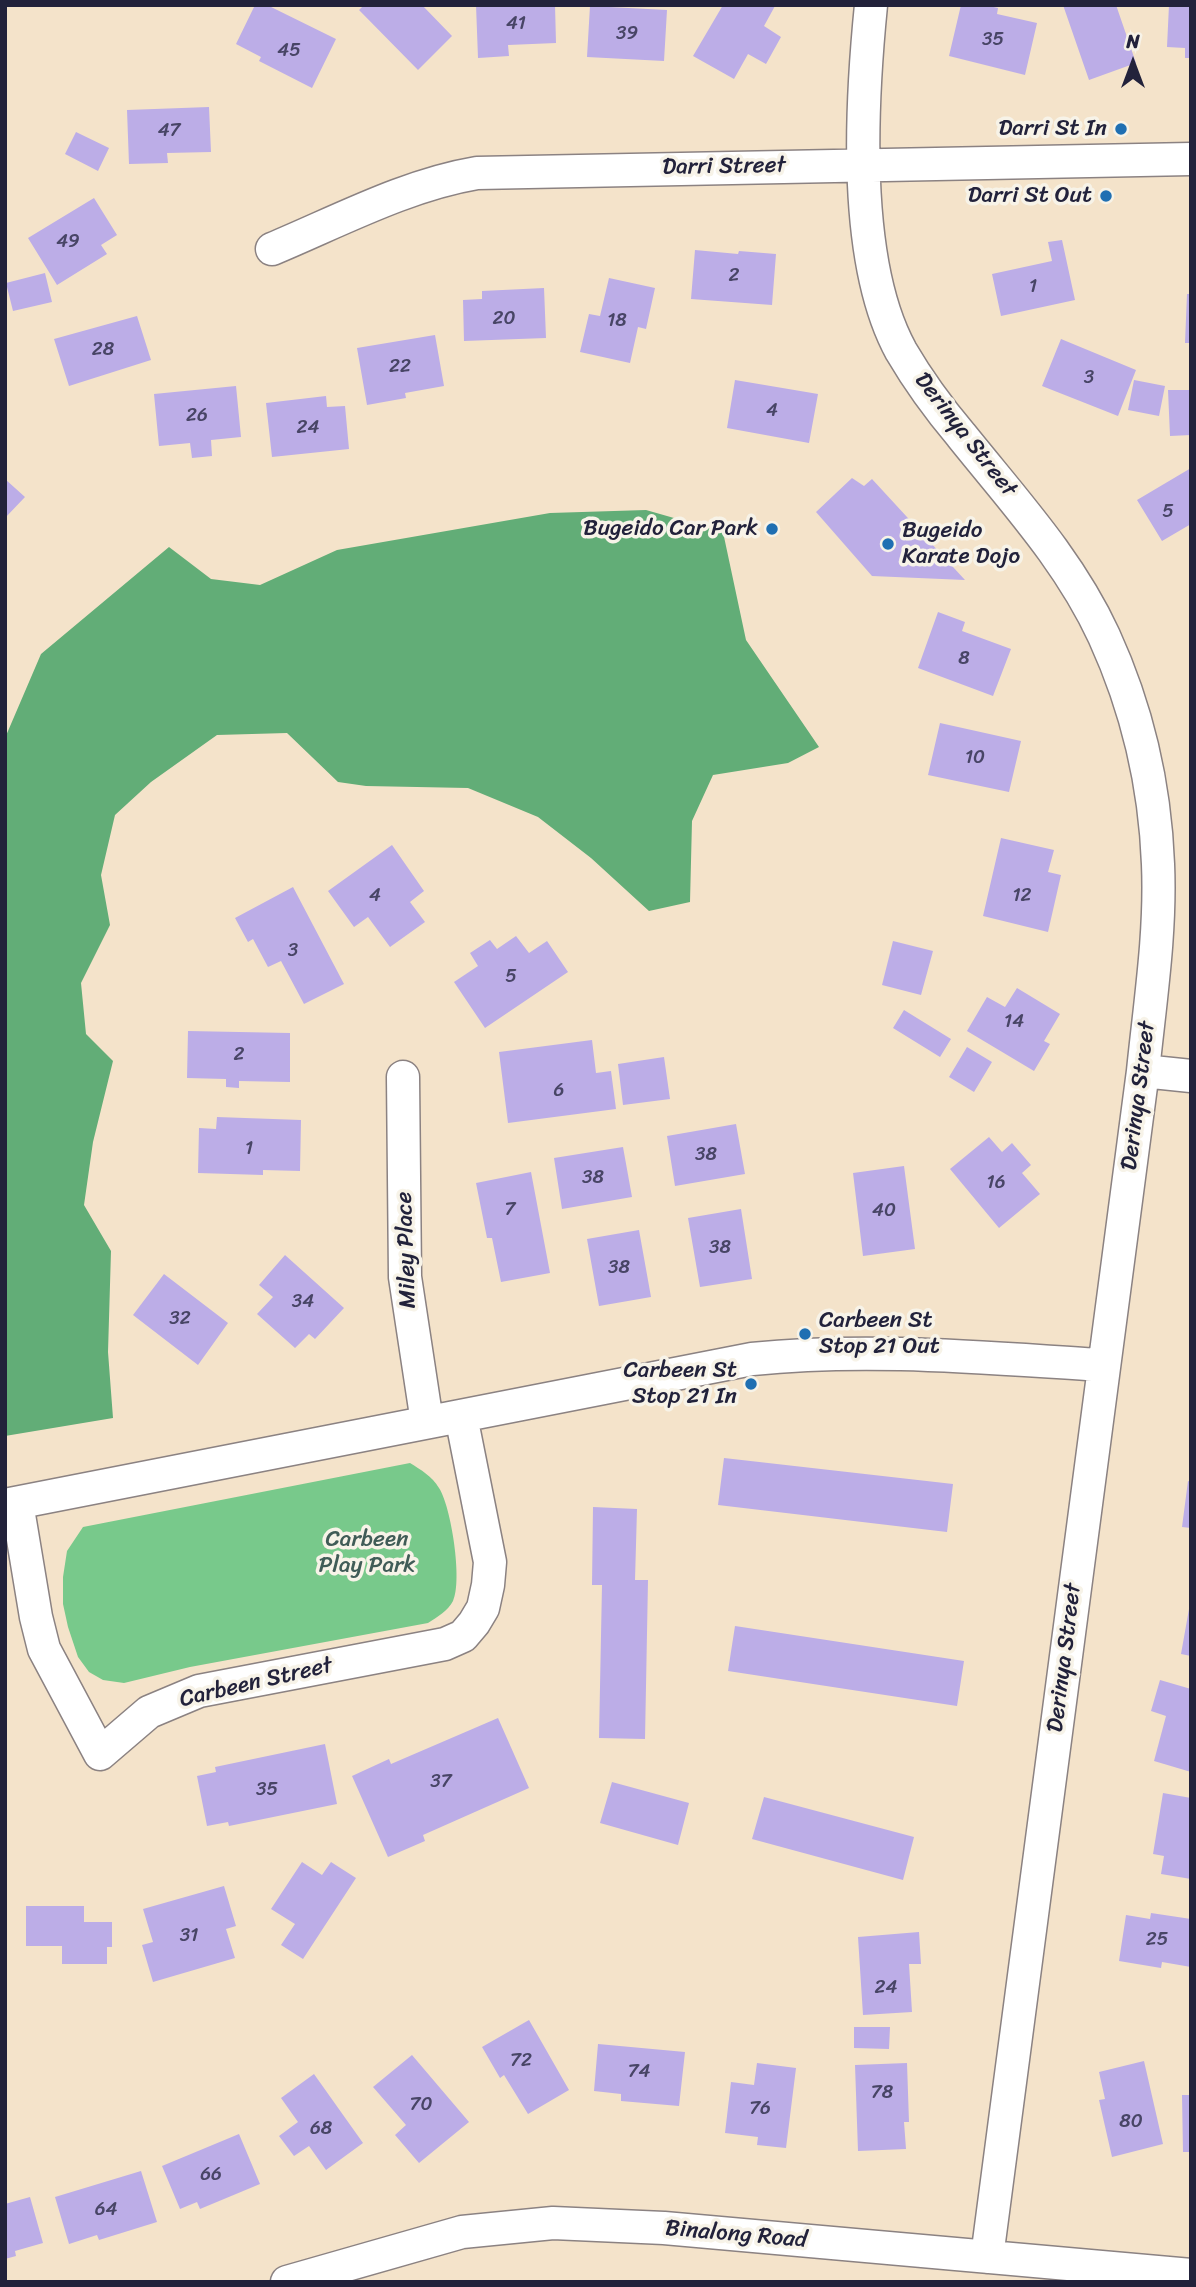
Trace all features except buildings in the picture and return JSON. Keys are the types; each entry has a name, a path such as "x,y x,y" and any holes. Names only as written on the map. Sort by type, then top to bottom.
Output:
{"street":[{"name":"Derinya Street","path":"871,5 867,43 864,164 867,230 873,270 883,307 900,350 959,433 1038,528 1085,597 1104,636 1135,717 1154,805 1159,866 1157,928 1143,1070 987,2257"},
{"name":"Darri Street","path":"272,249 416,188 447,178 477,173 1191,159"},
{"path":"1143,1070 1191,1076"},
{"name":"Miley Place","path":"403,1077 405,1278 427,1422"},
{"name":"Carbeen Street","path":"461,1416 489,1562 483,1608 464,1636 445,1644 199,1691 149,1712 100,1754 44,1649 11,1504 752,1359 812,1353 873,1352 1103,1365"},
{"name":"Binalong Road","path":"287,2282 327,2276 462,2232 553,2223 664,2228 1191,2275"}],"green space":[{"path":"646,510 723,532 746,640 819,747 788,763 713,775 692,821 690,902 649,911 591,858 538,817 468,788 366,786 338,782 287,733 217,735 151,782 115,815 101,875 110,925 81,983 86,1034 113,1061 93,1142 84,1205 111,1251 108,1352 113,1418 5,1436 5,738 41,654 169,547 211,579 260,585 337,550 550,513"},
{"name":"Carbeen Play Park","path":"410,1463 430,1477 439,1488 448,1510 456,1561 456,1591 453,1601 445,1611 428,1623 190,1667 124,1683 103,1680 89,1672 78,1657 63,1604 63,1577 67,1551 83,1527"}],"place":[{"name":"Darri St In","path":"1121,129"},
{"name":"Darri St Out","path":"1106,196"},
{"name":"Bugeido Car Park","path":"772,529"},
{"name":"Bugeido Karate Dojo","path":"888,544"},
{"name":"Carbeen St Stop 21 Out","path":"805,1334"},
{"name":"Carbeen St Stop 21 In","path":"751,1384"}]}
